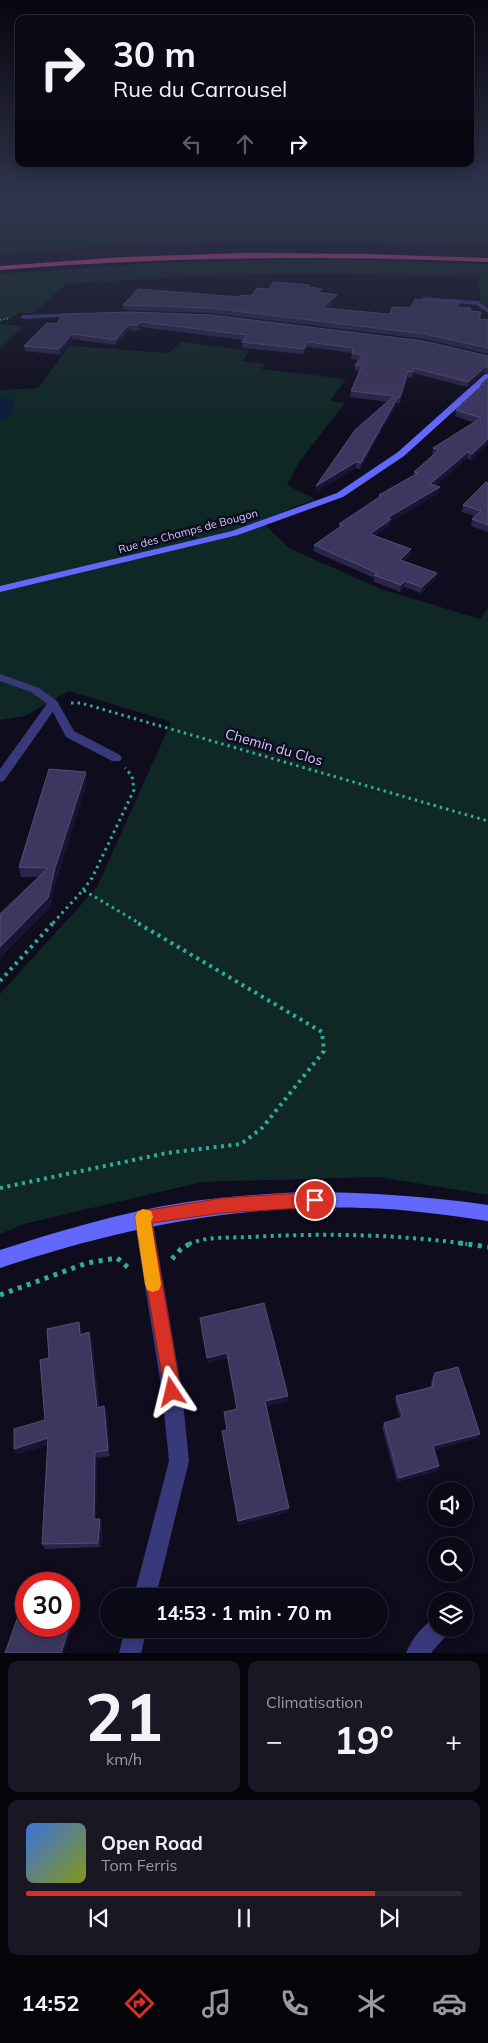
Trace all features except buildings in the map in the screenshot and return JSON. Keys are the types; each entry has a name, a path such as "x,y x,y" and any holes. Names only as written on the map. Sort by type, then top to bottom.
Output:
{"street":[{"path":"424,298 478,304 488,311"},
{"path":"23,317 87,315"},
{"name":"Rue des Champs de Bougon","path":"0,589 235,533 340,495 401,454 488,376"},
{"path":"0,676 35,690 52,703 70,734 116,758"},
{"path":"0,778 52,703"},
{"path":"0,1259 44,1243 143,1217 222,1205 299,1200 422,1204 488,1214"},
{"path":"143,1217 172,1392 179,1461 147,1588"},
{"path":"417,1653 430,1637"},
{"path":"130,1653 134,1638"}],"path":[{"name":"Chemin du Clos","path":"52,703 81,702 488,821"},
{"path":"0,982 92,878 134,790 132,776 116,758"},
{"path":"0,1188 167,1152 241,1144 262,1128 324,1050 322,1032 82,890"},
{"path":"0,1295 87,1263 117,1258 132,1272 170,1262 186,1245 210,1239 300,1233 369,1233 436,1239 488,1247"}],"green space":[{"path":"0,274 309,274 195,276 66,284 34,313 19,313 0,323"},
{"path":"325,274 488,274 488,305 481,302 478,277"},
{"path":"0,324 24,326 0,349"},
{"path":"182,342 249,351 242,361 266,364 261,369 346,379 330,401 345,403 300,461 287,485 315,499 261,521 289,548 381,589 480,619 488,607 488,1195 379,1177 202,1182 24,1224 0,1234 0,994 97,887 171,722 69,691 25,716 0,720 0,390 38,388 69,346 168,353"}],"water":[{"path":"7,397 14,402 10,417 0,422 0,400"}],"slow traffic":[{"path":"145,1217 143,1217 153,1284"}],"route":[{"path":"172,1392 143,1217 222,1205 315,1200"}]}
